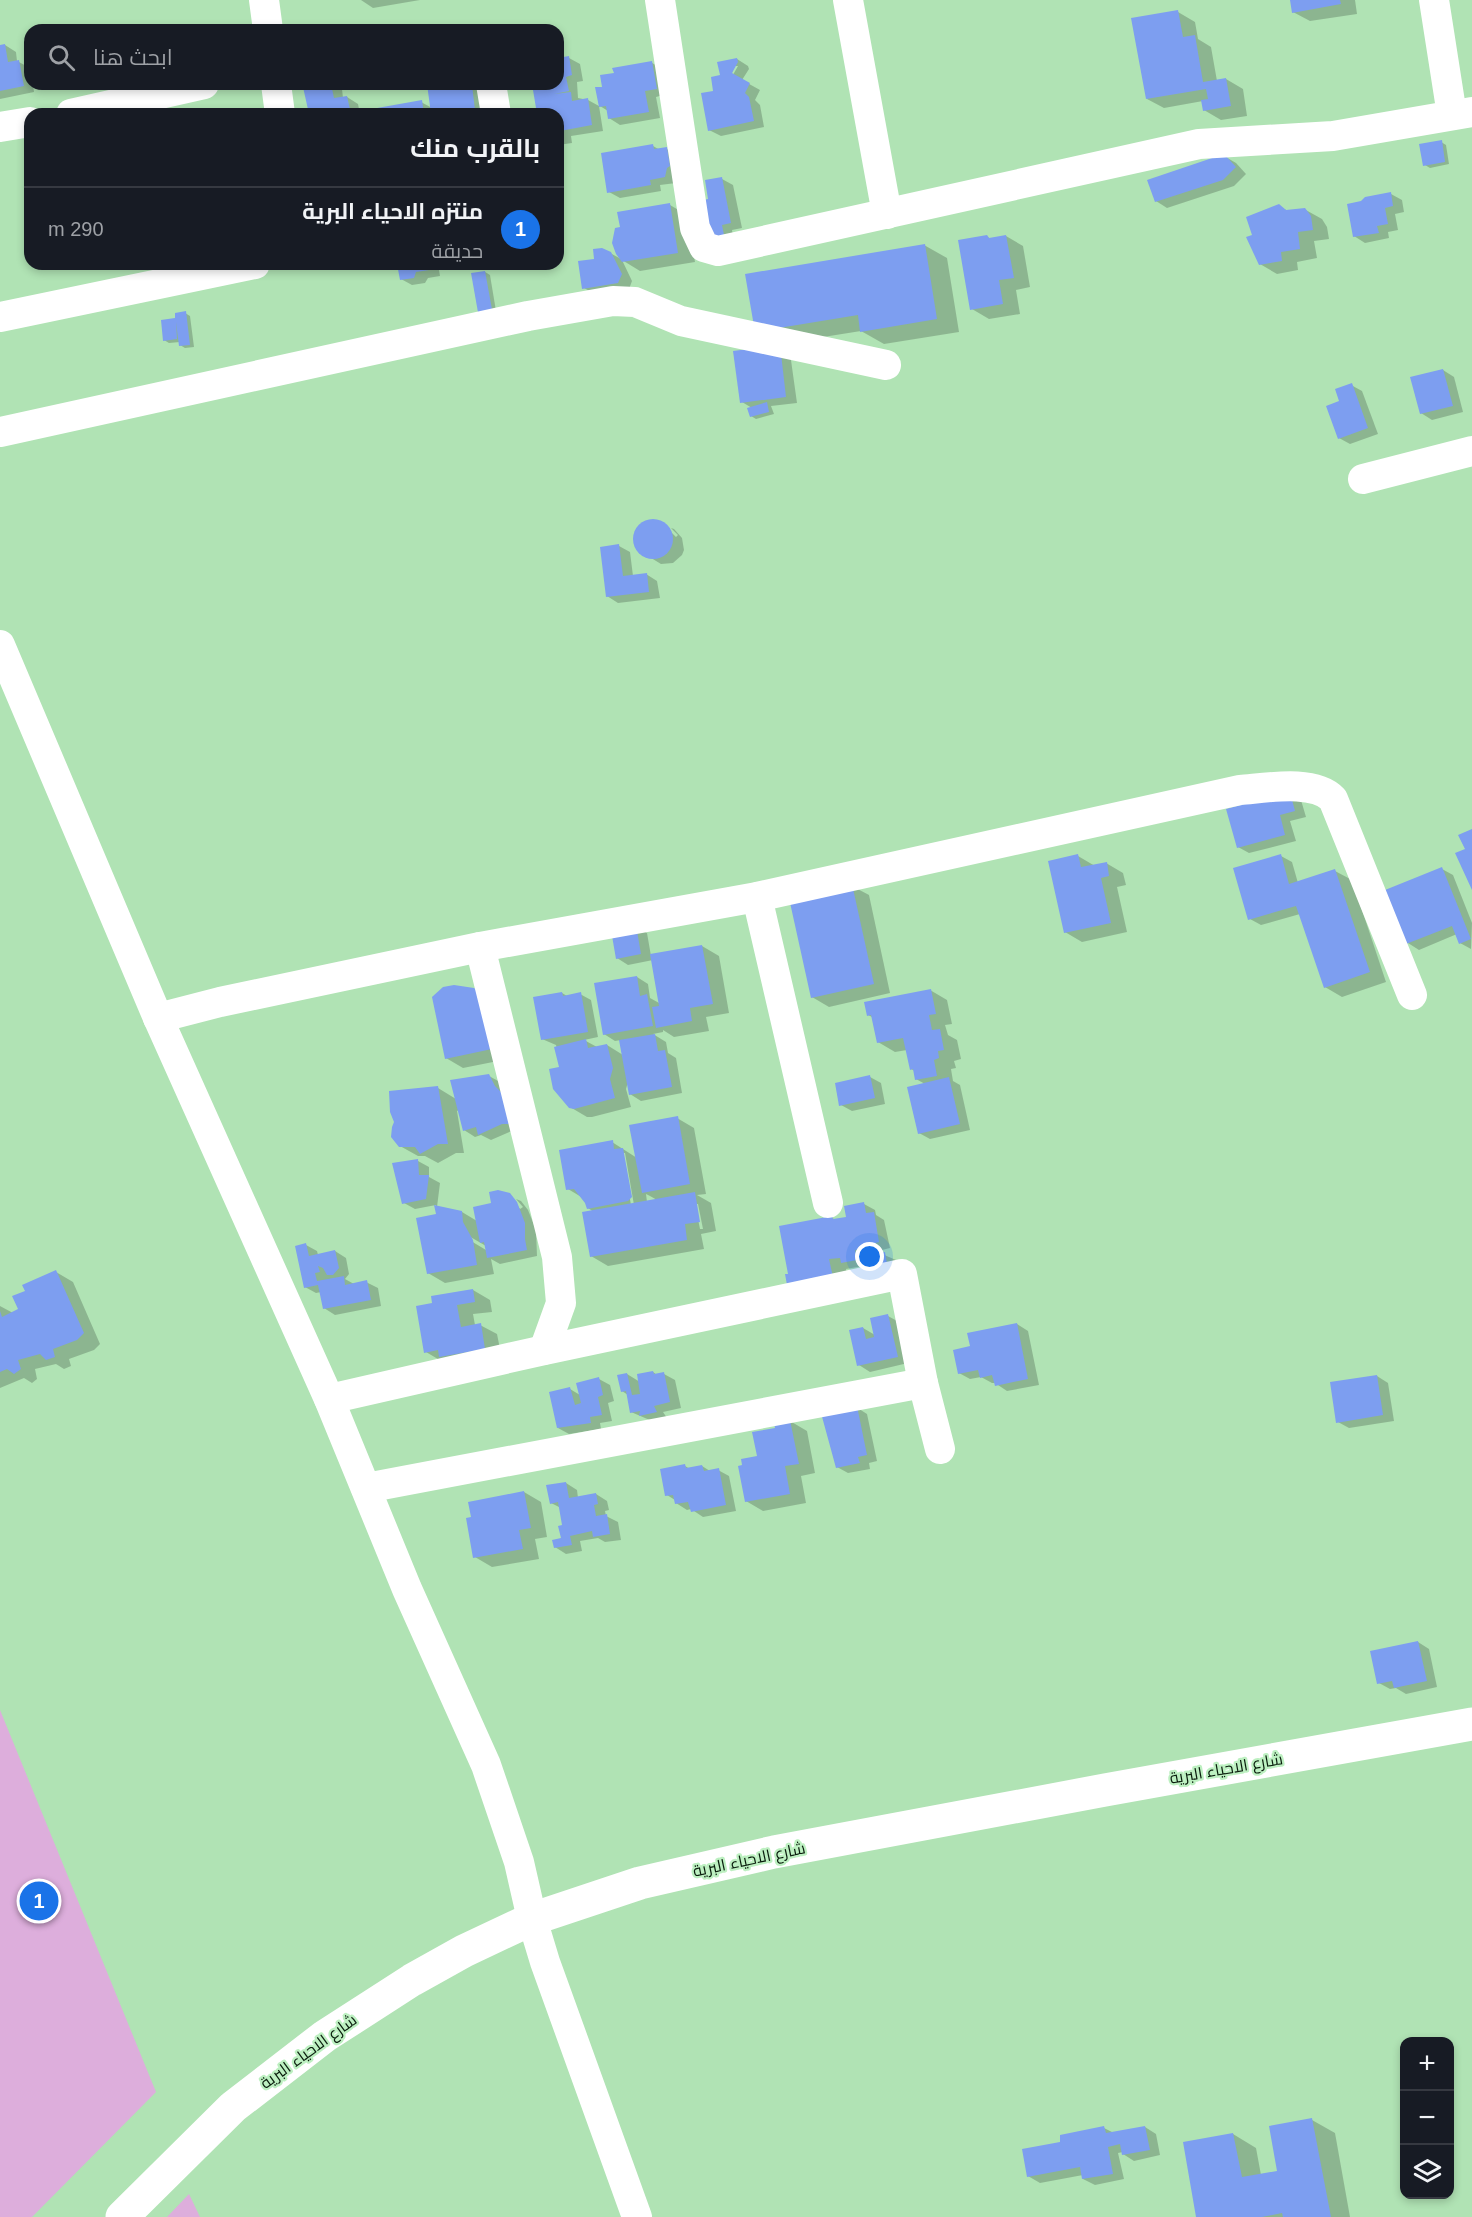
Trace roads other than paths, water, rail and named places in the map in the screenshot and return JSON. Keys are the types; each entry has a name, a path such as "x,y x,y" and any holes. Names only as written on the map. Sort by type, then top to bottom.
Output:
{"main road":[{"name":"شارع الاحياء البرية","path":"122,2217 233,2107 325,2036 412,1980 464,1951 532,1919 640,1883 774,1852 1472,1724"}],"street":[{"path":"264,0 267,24"},
{"path":"660,0 695,228 704,247 718,251 1199,144 1333,136 1462,113 1434,0"},
{"path":"848,0 887,214"},
{"path":"98,108 177,90"},
{"path":"277,90 279,108"},
{"path":"492,90 495,108"},
{"path":"0,127 24,123"},
{"path":"0,317 226,270"},
{"path":"0,432 528,316 613,301 635,302 681,321 886,365"},
{"path":"1363,479 1472,451"},
{"path":"0,645 158,1018 329,1399 407,1589 486,1765 519,1862 545,1962 631,2215"},
{"path":"158,1018 220,1002 480,947 757,897 1240,790 1288,786 1319,790 1333,799 1412,995"},
{"path":"757,897 828,1203"},
{"path":"480,947 557,1257 561,1303 543,1350"},
{"path":"329,1399 543,1350 902,1274 923,1383 940,1449"},
{"path":"366,1488 923,1383"}],"place":[{"name":"منتزه الاحياء البرية","path":"39,1901"}]}
